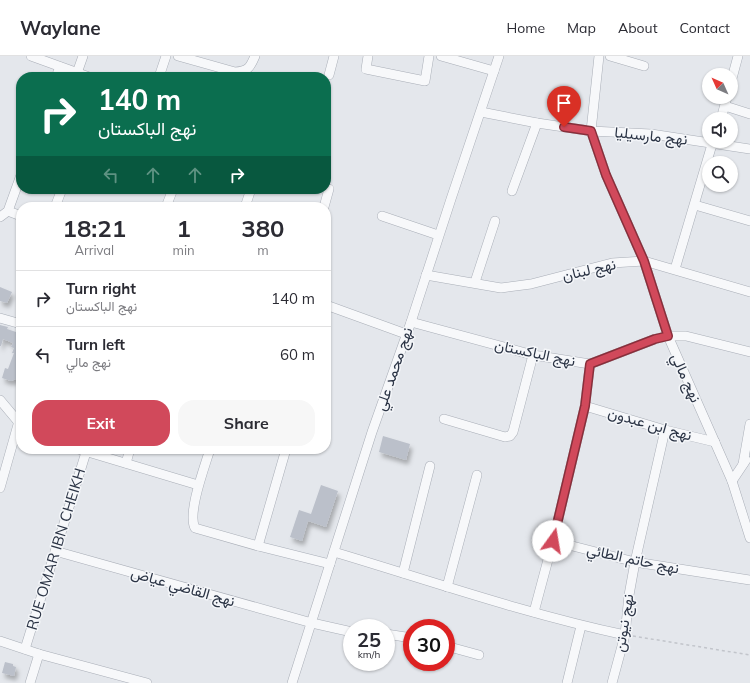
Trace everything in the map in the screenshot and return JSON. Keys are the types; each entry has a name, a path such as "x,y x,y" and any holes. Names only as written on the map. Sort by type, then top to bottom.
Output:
{"street":[{"path":"31,56 74,72"},
{"path":"77,72 83,56"},
{"path":"161,72 166,56"},
{"path":"178,56 234,72 243,71 251,67 255,56"},
{"path":"330,72 334,56"},
{"path":"368,56 366,69 425,81 429,56"},
{"path":"441,56 494,71"},
{"name":"نهج محمد علي","path":"292,683 372,432 411,322 438,235 499,56"},
{"name":"نهج مالي","path":"599,56 591,131 606,175 644,261 668,336 732,481 750,538"},
{"path":"610,56 644,66"},
{"path":"735,68 738,56"},
{"path":"58,72 60,67"},
{"path":"730,104 750,114"},
{"name":"نهج مارسيليا","path":"481,112 537,123 591,131 651,134 702,141"},
{"path":"512,191 537,123"},
{"name":"نهج مارسيليا","path":"738,147 750,149"},
{"path":"675,269 711,148"},
{"path":"0,217 8,211 16,189"},
{"path":"695,205 750,221"},
{"path":"8,211 16,214"},
{"path":"382,216 438,235"},
{"path":"475,282 495,221"},
{"name":"نهج لبنان","path":"426,274 501,288 532,284 612,263 644,261 750,292"},
{"path":"331,307 406,334"},
{"path":"0,318 16,323"},
{"name":"نهج الباكستان","path":"411,322 533,355 590,364 655,339 668,336 686,336 750,352"},
{"path":"444,419 505,438 510,436 513,432 533,355"},
{"path":"534,612 553,541 585,406 590,364"},
{"path":"0,400 16,416"},
{"name":"نهج ابن عبدون","path":"585,406 665,430 715,442"},
{"path":"743,464 750,424"},
{"name":"نهج نيوتن","path":"612,683 625,635 629,595 635,562 665,430"},
{"path":"0,488 16,434"},
{"name":"RUE OMAR IBN CHEIKH","path":"25,649 83,454"},
{"path":"97,454 198,486"},
{"path":"126,463 129,454"},
{"path":"208,454 198,486 192,522 195,528 330,564"},
{"path":"258,546 285,454"},
{"path":"732,481 743,464 750,457"},
{"path":"403,573 430,466"},
{"path":"447,587 477,475"},
{"name":"نهج حاتم الطائي","path":"553,541 635,562 750,580"},
{"name":"نهج القاضي عياض","path":"55,551 343,630"},
{"path":"334,552 581,626 625,635"},
{"path":"567,683 581,626"},
{"path":"0,641 39,654 147,683"},
{"path":"455,648 479,655"},
{"path":"30,683 39,654"}],"path":[{"path":"625,635 750,655"}],"building":[{"path":"0,287 12,292 7,303 0,301"},
{"path":"0,325 8,327 7,329 16,332 16,379 11,381 2,378 5,368 8,369 14,353 12,353 14,348 11,347 13,343 3,339 0,346"},
{"path":"383,436 410,444 406,460 379,452"},
{"path":"321,485 338,491 326,527 308,521 302,541 290,537 299,510 311,514"},
{"path":"5,662 13,664 13,666 16,667 14,676 2,673"}],"route":[{"path":"553,541 585,406 590,364 655,339 668,336 644,261 606,175 591,131 564,127"}]}
